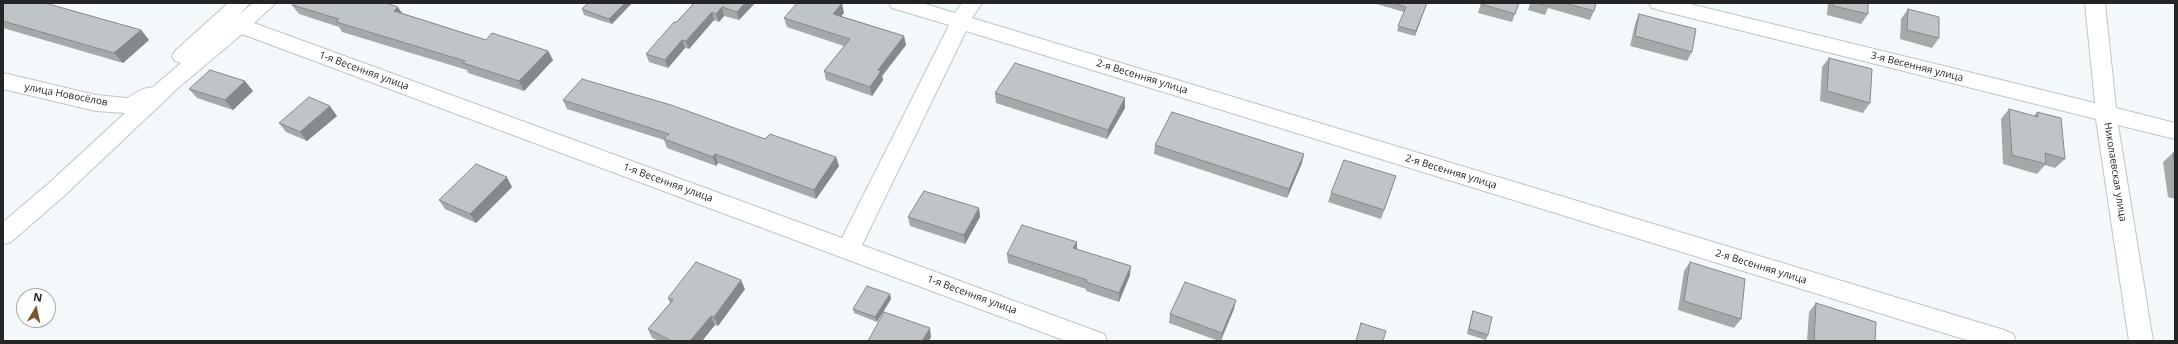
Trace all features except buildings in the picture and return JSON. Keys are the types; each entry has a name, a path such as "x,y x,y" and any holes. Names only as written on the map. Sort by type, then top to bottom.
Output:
{"street":[{"path":"56,190 104,132 240,3"},
{"path":"3,235 56,190 171,83 241,26 266,3"},
{"name":"2-я Весенняя улица","path":"899,3 2004,341"},
{"path":"848,250 960,22 972,3"},
{"name":"3-я Весенняя улица","path":"1659,3 2175,131"},
{"name":"Николаевская улица","path":"2095,3 2106,113 2141,341"},
{"name":"1-я Весенняя улица","path":"241,26 1095,341"},
{"name":"улица Новосёлов","path":"3,81 96,103 130,106"},
{"path":"130,106 171,83"}]}
